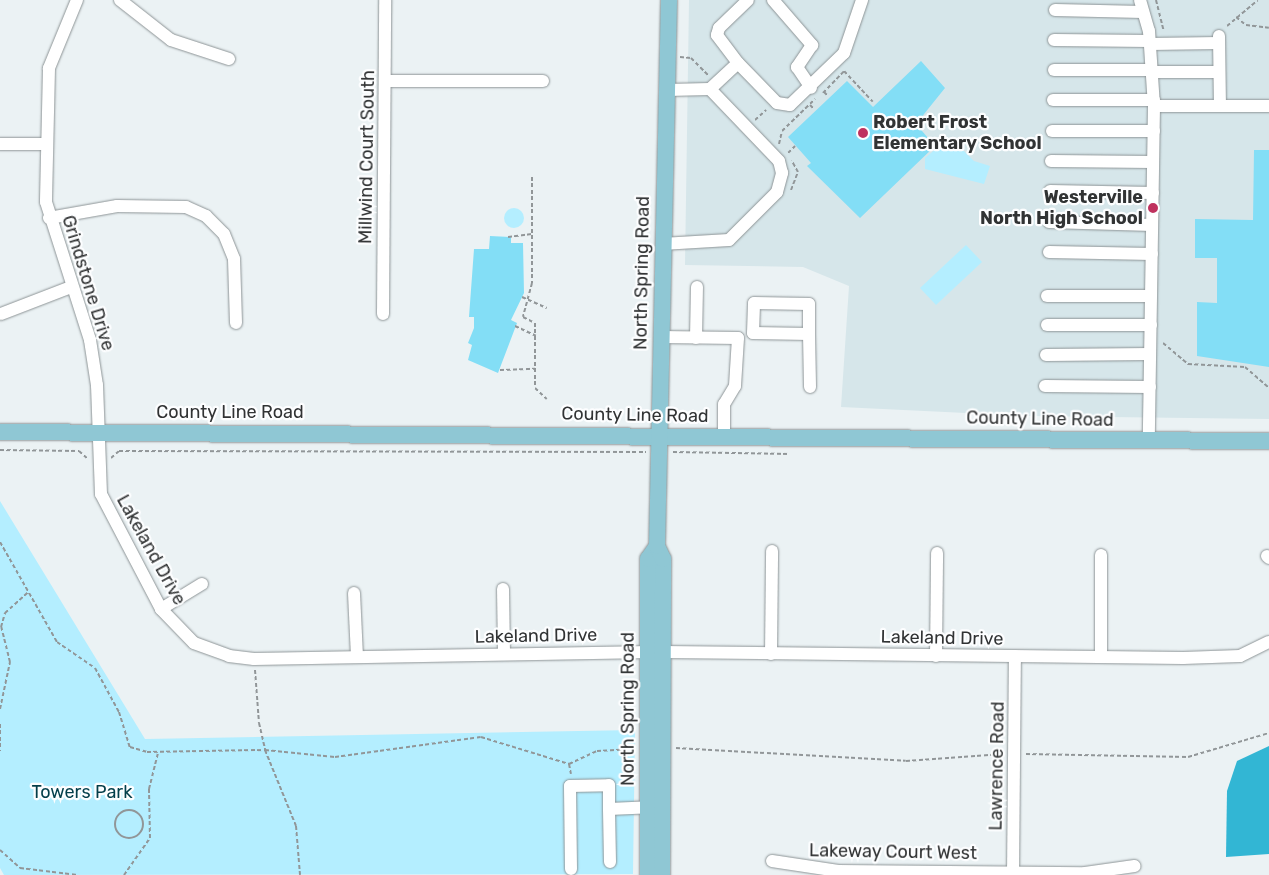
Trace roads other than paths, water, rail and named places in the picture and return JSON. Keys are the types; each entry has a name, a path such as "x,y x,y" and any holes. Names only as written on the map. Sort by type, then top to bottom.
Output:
{"main road":[{"name":"North Spring Road","path":"662,875 656,807 656,652 663,559 657,546 662,244 669,0"},
{"name":"County Line Road","path":"0,432 660,435 1269,441"},
{"name":"North Spring Road","path":"648,875 656,807"}],"street":[{"name":"Grindstone Drive","path":"77,0 49,68 44,144 49,218 94,361 96,432"},
{"path":"120,0 171,40 229,59"},
{"name":"Millwind Court South","path":"383,314 385,0"},
{"path":"748,0 719,28 717,35 738,63 777,103 790,105 811,88 844,53 862,0"},
{"path":"773,0 812,45 797,67 811,88"},
{"path":"1055,10 1142,6 1150,42 1154,131 1149,440"},
{"path":"1054,40 1150,42 1219,39 1220,105"},
{"path":"667,90 713,86 738,63"},
{"path":"1054,70 1219,72"},
{"path":"385,81 543,81"},
{"path":"662,244 728,240 777,192 781,183 779,162 713,86"},
{"path":"1053,100 1269,106"},
{"path":"1052,131 1154,131"},
{"path":"0,144 44,144"},
{"path":"1051,161 1153,162"},
{"path":"1050,191 1153,193"},
{"path":"49,218 117,206 186,207 206,216 224,234 234,259 236,324"},
{"path":"1049,222 1152,225"},
{"path":"1048,252 1152,254"},
{"path":"1,314 71,287"},
{"path":"696,338 697,287"},
{"path":"1048,296 1151,296"},
{"path":"753,333 754,303 809,304 810,387"},
{"path":"1047,325 1151,325"},
{"path":"661,337 738,338 753,333 809,334"},
{"path":"724,436 724,404 735,386 738,338"},
{"path":"1046,354 1150,354"},
{"path":"1045,386 1150,387"},
{"name":"Lakeland Drive","path":"96,432 101,494 115,528 161,608 194,643 229,656 254,659 656,652 936,656 1240,656 1269,642"},
{"path":"772,552 772,654"},
{"path":"936,656 937,553"},
{"path":"1101,555 1101,657"},
{"path":"161,608 202,584"},
{"path":"503,589 504,654"},
{"path":"354,593 356,656"},
{"name":"Lawrence Road","path":"1013,873 1016,656"},
{"path":"571,870 570,786 609,785 610,862"},
{"path":"609,809 656,807"},
{"name":"Lakeway Court West","path":"772,861 838,871 1103,872 1135,866"}],"water":[{"path":"1269,746 1269,854 1226,857 1227,791 1237,761"}],"place":[{"name":"Robert Frost Elementary School","path":"863,133"},
{"name":"Westerville North High School","path":"1153,208"}],"park label":[{"name":"Towers Park","path":"82,792"}]}
